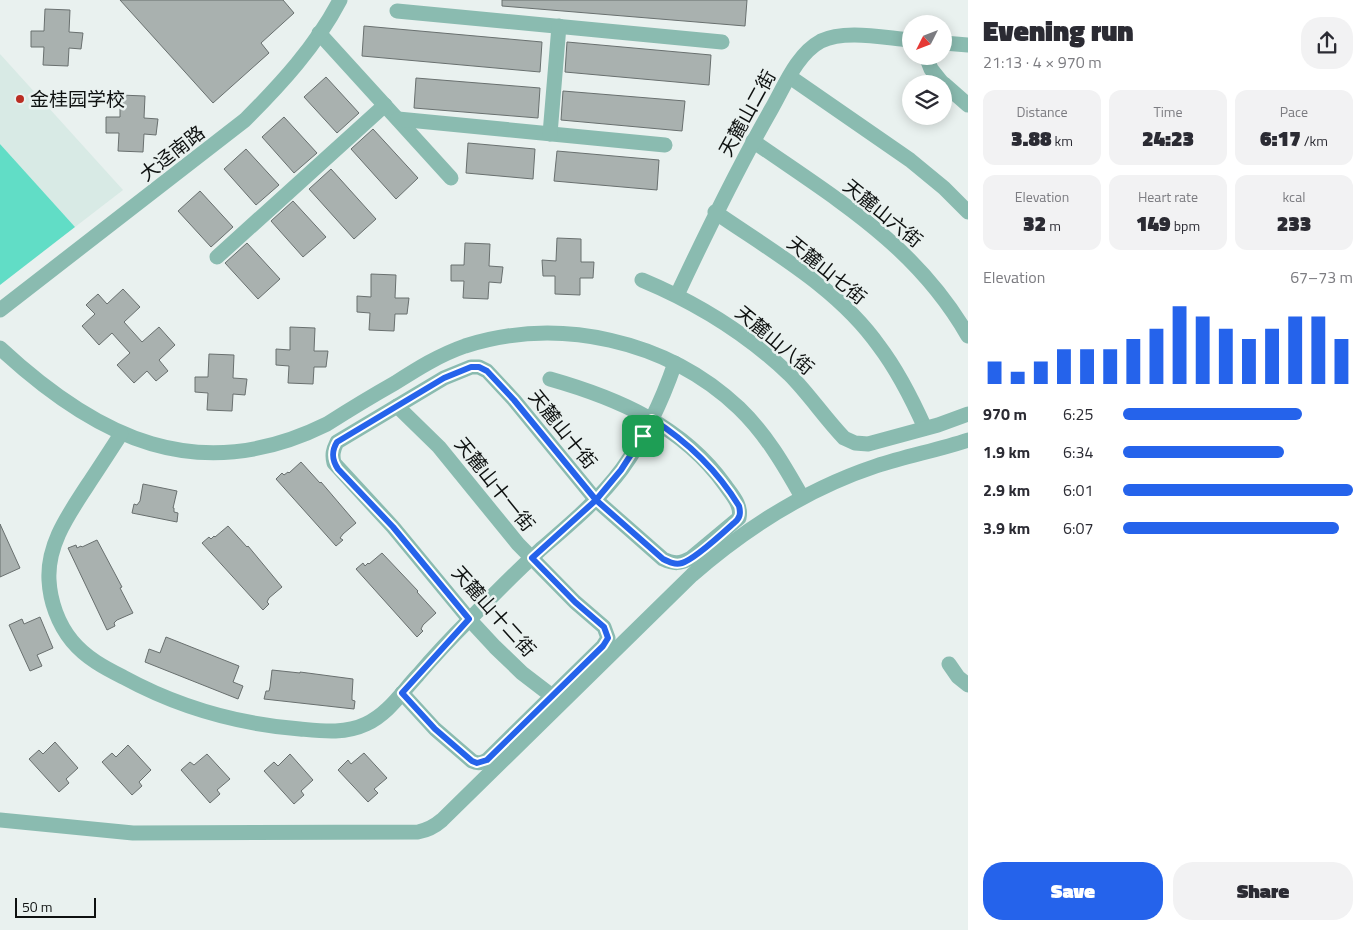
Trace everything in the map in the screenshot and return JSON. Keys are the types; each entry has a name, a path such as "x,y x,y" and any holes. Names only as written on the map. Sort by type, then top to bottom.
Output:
{"street":[{"name":"大迳南路","path":"0,310 246,120 281,85 319,33 340,0"},
{"path":"397,11 722,42"},
{"path":"550,134 560,26"},
{"path":"319,33 451,178"},
{"name":"天麓山二街","path":"677,295 715,212 753,141 798,63 808,50 821,41 837,36 853,35 902,39"},
{"path":"952,44 968,45"},
{"path":"790,77 910,160 944,188 968,212"},
{"path":"952,91 968,105"},
{"path":"217,257 385,105"},
{"path":"398,119 664,144"},
{"name":"天麓山六街","path":"753,141 865,219 893,243 919,269 942,297 968,336"},
{"name":"天麓山七街","path":"715,212 817,282 860,322 879,344 895,368 910,394 925,428"},
{"name":"天麓山八街","path":"642,280 708,311 737,330 790,375 844,438 856,443 868,444 925,428"},
{"path":"0,348 26,372 64,400 121,434 158,446 196,452 235,452 292,440 327,424 434,359 465,346 496,338 529,334 561,333 594,336 626,344 657,355 714,387 739,408 761,432 781,459 802,497"},
{"path":"121,434 62,527 51,555 49,578 51,593 60,622 72,641 88,657 147,690 188,707 231,719 274,727 342,731 366,724 386,712 469,619 596,500 627,462 652,419 675,364"},
{"name":"天麓山十街","path":"397,406 444,378 471,367 479,367 487,371 514,400 566,467 596,500 663,559 672,564 682,563 713,541 739,518 739,506 723,482 698,454 668,429 652,419"},
{"path":"550,379 613,400 652,419"},
{"name":"天麓山十一街","path":"397,406 440,446 505,530 575,602 604,627 608,638 603,646 552,696"},
{"name":"天麓山十二街","path":"397,406 337,442 333,449 334,463 413,549 469,619 495,647 552,696"},
{"path":"925,428 968,414"},
{"path":"0,820 133,833 418,832 427,830 442,820 692,575 756,525 802,497 834,482 876,466 968,440"},
{"path":"949,664 958,678 968,685"},
{"path":"402,693 435,729 472,761 477,763 487,760 552,696"}],"shaded area":[{"name":"金桂园学校","path":"0,54 123,190 75,227 0,144"}],"green space":[{"path":"0,144 75,227 0,285"}],"building":[{"path":"120,0 283,0 294,13 261,43 269,53 213,103"},
{"path":"502,0 747,0 745,26 502,6"},
{"path":"45,9 70,10 69,32 83,33 81,49 69,48 68,66 43,65 44,47 31,47 31,31 44,31"},
{"path":"364,26 542,42 540,72 362,56"},
{"path":"567,42 711,55 709,85 565,72"},
{"path":"326,77 359,113 337,133 304,97"},
{"path":"416,78 540,88 538,118 414,108"},
{"path":"563,91 685,101 682,131 561,120"},
{"path":"120,95 145,96 144,118 158,119 156,135 144,134 143,152 118,151 119,133 106,133 106,117 120,117"},
{"path":"284,117 317,153 294,173 262,137"},
{"path":"373,129 418,178 396,199 351,149"},
{"path":"468,143 535,149 533,179 466,173"},
{"path":"246,149 279,185 256,205 224,169"},
{"path":"557,151 659,160 657,190 554,181"},
{"path":"331,169 376,219 354,239 309,189"},
{"path":"200,191 233,227 211,247 178,211"},
{"path":"293,201 326,237 303,257 271,221"},
{"path":"557,238 581,239 581,262 594,262 593,278 580,278 580,295 555,294 555,276 543,276 542,260 556,261"},
{"path":"247,243 280,279 258,299 225,263"},
{"path":"465,243 490,244 489,266 503,267 501,283 489,282 488,299 463,298 464,281 451,281 451,265 464,265"},
{"path":"371,274 396,275 395,298 409,298 407,314 395,314 394,331 369,330 370,313 357,312 357,296 371,297"},
{"path":"123,289 140,307 124,322 142,342 159,327 175,345 159,360 168,371 156,381 147,371 134,383 117,365 130,353 112,333 99,345 82,326 95,314 86,305 89,302 98,294 107,304"},
{"path":"290,327 315,328 314,351 328,351 326,367 314,367 313,384 288,383 289,366 276,365 276,349 290,350"},
{"path":"209,354 234,355 233,378 247,379 245,395 233,394 232,411 207,410 208,393 195,392 195,377 208,377"},
{"path":"301,462 356,523 343,534 340,538 343,540 336,546 276,479 282,473 284,475 289,473"},
{"path":"143,484 177,491 173,508 174,512 178,513 177,522 132,513 134,504 137,505 140,501"},
{"path":"0,524 20,568 0,577"},
{"path":"228,526 248,546 282,587 269,598 267,602 269,604 263,610 202,543 209,537 211,539 215,537"},
{"path":"97,540 122,587 120,588 133,613 117,620 114,623 115,626 107,630 68,548 76,545 77,548 82,547"},
{"path":"382,553 436,613 423,625 421,629 423,631 417,637 356,569 363,563 365,566 369,564"},
{"path":"40,617 53,648 37,655 42,666 30,671 9,625 22,619 24,624"},
{"path":"166,637 239,666 233,682 243,686 238,699 145,662 149,649 160,653"},
{"path":"272,670 353,679 352,700 355,701 354,709 264,699 266,691 269,691"},
{"path":"55,742 78,768 66,779 69,783 59,792 29,759 39,750 43,754"},
{"path":"128,745 151,770 139,782 142,786 132,795 102,762 112,753 116,757"},
{"path":"364,753 387,778 374,789 378,793 368,802 338,770 348,760 351,764"},
{"path":"207,754 230,779 217,790 220,794 210,803 181,770 190,762 194,765"},
{"path":"290,754 313,780 301,791 304,795 294,804 264,771 274,762 278,766"}],"place":[{"name":"金桂园学校","path":"20,99"}],"route":[{"path":"643,436 633,454 596,500 532,558 575,602 604,627 608,638 603,646 487,760 483,763 472,761 435,729 402,693 469,619 393,527 338,469 332,456 333,449 337,442 444,378 471,367 479,367 487,371 514,400 561,460 596,500 663,559 672,564 682,563 691,558 734,523 739,518 739,506 711,467 684,441 668,429 652,419 643,436"}]}
